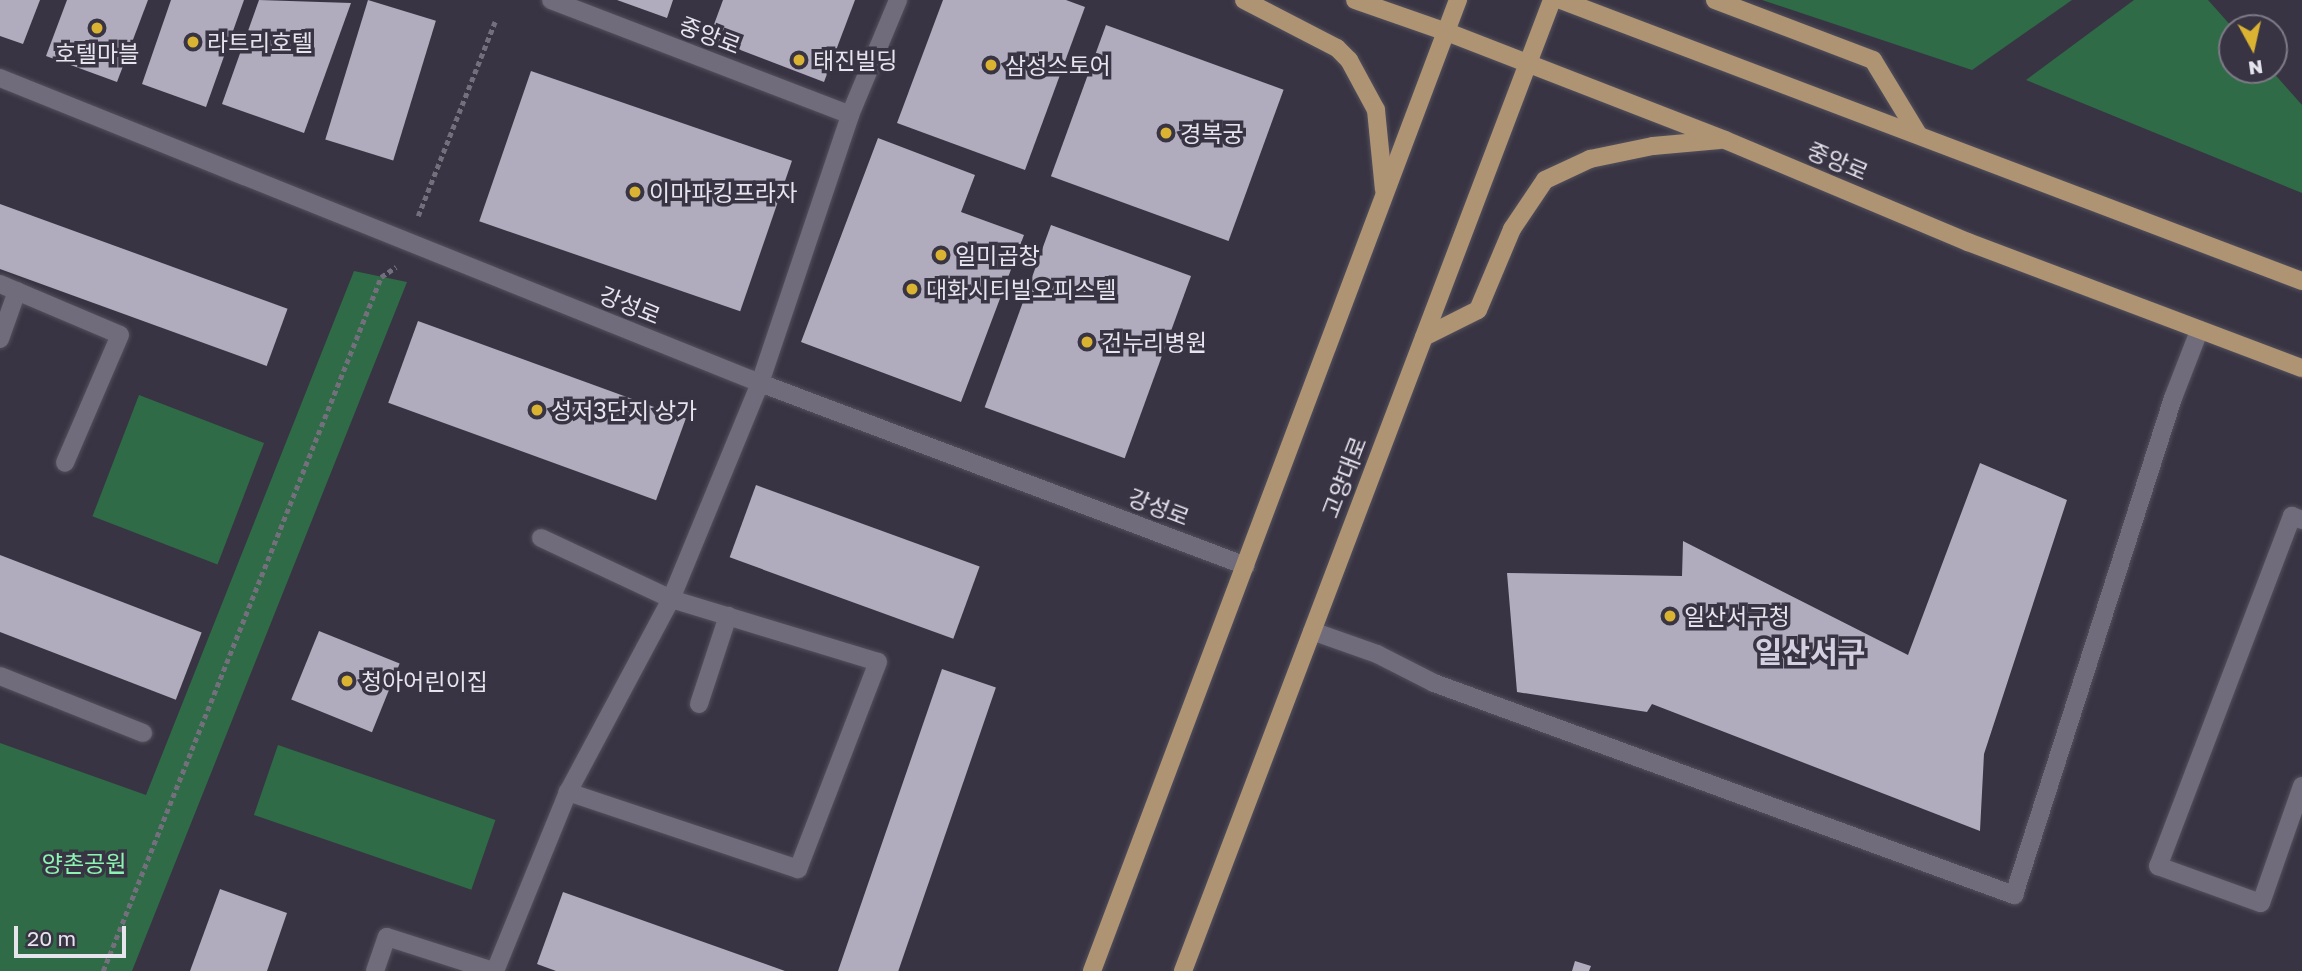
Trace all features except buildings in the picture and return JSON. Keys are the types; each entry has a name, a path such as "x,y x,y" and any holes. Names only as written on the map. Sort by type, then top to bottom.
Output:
{"main road":[{"path":"1244,0 1337,48 1349,60 1376,110 1383,152 1384,200"},
{"name":"중앙로","path":"1355,0 1447,32 1725,140 1968,242 2302,368"},
{"path":"1092,971 1458,0"},
{"name":"고양대로","path":"1183,971 1552,0"},
{"path":"1561,0 2302,281"},
{"path":"1716,0 1873,60 1919,134"},
{"path":"1424,337 1478,310 1512,229 1545,180 1590,159 1653,146 1725,140"}],"street":[{"name":"중앙로","path":"551,0 850,116"},
{"path":"375,971 387,937 494,971 568,792 671,599 745,410 760,383 850,116 898,0"},
{"name":"강성로","path":"0,78 760,383 1246,566"},
{"path":"0,339 8,288 120,335 65,463"},
{"path":"1312,631 1377,654 1434,683 2014,895 2173,398 2200,331"},
{"path":"2302,520 2292,516 2158,866 2262,903 2302,786"},
{"path":"541,538 671,599 878,662 798,869 568,792"},
{"path":"699,704 728,616"},
{"path":"0,676 143,733"}],"path":[{"path":"418,216 495,22"},
{"path":"103,971 381,277 397,267"}],"green space":[{"path":"1762,0 2072,0 1972,70"},
{"path":"2134,0 2208,0 2220,14 2218,14 2218,84 2283,84 2302,105 2302,193 2026,80"},
{"name":"양촌공원","path":"354,271 407,282 132,971 0,971 0,743 146,795"},
{"path":"139,395 264,443 218,564 92,516"},
{"path":"278,745 495,820 471,890 254,815"}],"place":[{"name":"호텔마블","path":"97,28"},
{"name":"라트리호텔","path":"193,42"},
{"name":"태진빌딩","path":"799,60"},
{"name":"삼성스토어","path":"991,65"},
{"name":"경복궁","path":"1166,133"},
{"name":"이마파킹프라자","path":"635,192"},
{"name":"일미곱창","path":"941,255"},
{"name":"대화시티빌오피스텔","path":"912,289"},
{"name":"건누리병원","path":"1087,342"},
{"name":"성저3단지 상가","path":"537,410"},
{"name":"일산서구청","path":"1670,616"},
{"name":"청아어린이집","path":"347,681"}],"district":[{"name":"일산서구","path":"1810,652"}]}
